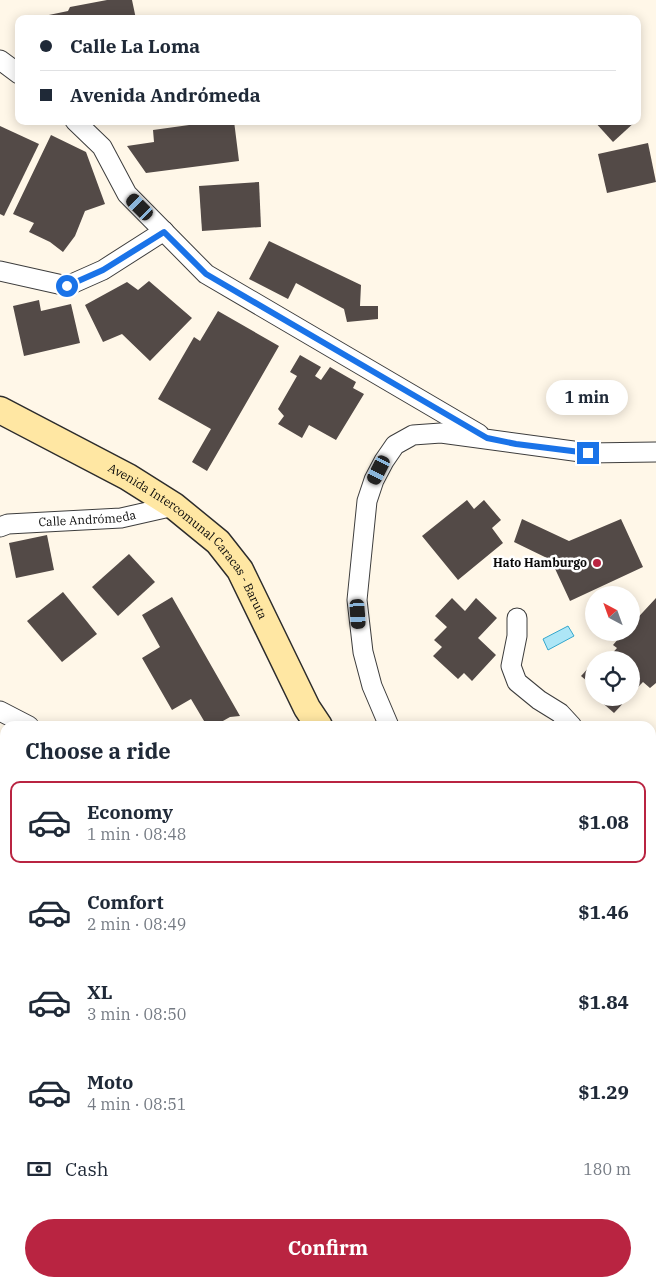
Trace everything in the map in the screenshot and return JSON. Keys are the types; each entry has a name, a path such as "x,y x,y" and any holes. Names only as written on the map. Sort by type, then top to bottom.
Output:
{"street":[{"path":"0,60 15,71"},
{"path":"79,125 102,147 127,194 206,274 487,438"},
{"path":"0,271 67,286 103,270 164,232"},
{"name":"Avenida Intercomunal Caracas - Baruta","path":"0,410 128,477 174,506 218,542 240,570 307,708 316,721"},
{"path":"387,721 372,686 363,652 357,600 368,501 374,480 395,445 413,435 441,433 588,453 656,452"},
{"name":"Calle Andrómeda","path":"0,527 8,524 121,518 174,506"},
{"path":"517,618 517,636 511,666 517,682 539,700 560,713 567,721"},
{"path":"0,711 19,721"}],"water":[{"path":"568,626 574,636 548,650 543,639"}],"building":[{"path":"107,0 132,0 135,15 49,15 68,11 70,7"},
{"path":"189,125 234,125 239,161 146,173 127,146 154,142 153,130"},
{"path":"598,125 632,125 613,142"},
{"path":"0,126 39,144 4,216 0,214"},
{"path":"51,135 86,152 105,204 85,211 75,236 63,252 50,242 29,232 34,223 13,214"},
{"path":"648,143 656,182 607,193 598,154"},
{"path":"259,182 261,227 202,231 199,186"},
{"path":"269,241 361,285 360,306 378,306 378,319 347,322 344,309 296,283 288,299 249,279"},
{"path":"149,281 192,318 150,361 122,334 103,342 85,305 127,282 138,290"},
{"path":"39,300 41,311 71,304 80,343 24,356 13,306"},
{"path":"218,311 279,346 207,471 192,462 211,429 158,399 194,337 200,341"},
{"path":"300,355 321,367 315,376 321,380 330,367 356,382 353,388 364,394 336,440 309,425 302,438 278,424 284,416 278,409 297,376 290,372"},
{"path":"467,500 474,509 484,500 501,520 492,528 503,543 458,580 422,536"},
{"name":"Hato Hamburgo","path":"522,519 569,541 621,519 643,567 602,586 585,586 585,594 570,601 551,560 514,542"},
{"path":"47,535 54,570 16,578 9,543"},
{"path":"129,554 155,582 118,616 92,587"},
{"path":"63,592 97,634 62,662 27,621"},
{"path":"172,597 240,716 230,717 223,721 204,721 191,699 172,710 142,658 160,647 142,615"},
{"path":"452,598 465,611 476,598 497,618 478,638 496,655 472,681 464,673 458,679 433,656 442,647 434,640 447,627 435,616"},
{"path":"656,598 656,683 650,688 643,682 640,685 640,651 614,651 617,648 613,645 616,641 640,641 640,615"},
{"path":"606,706 621,706 614,713"}],"place":[{"name":"Hato Hamburgo","path":"597,563"}],"route":[{"path":"67,286 103,270 164,232 206,274 487,438 516,444 588,453"}]}
